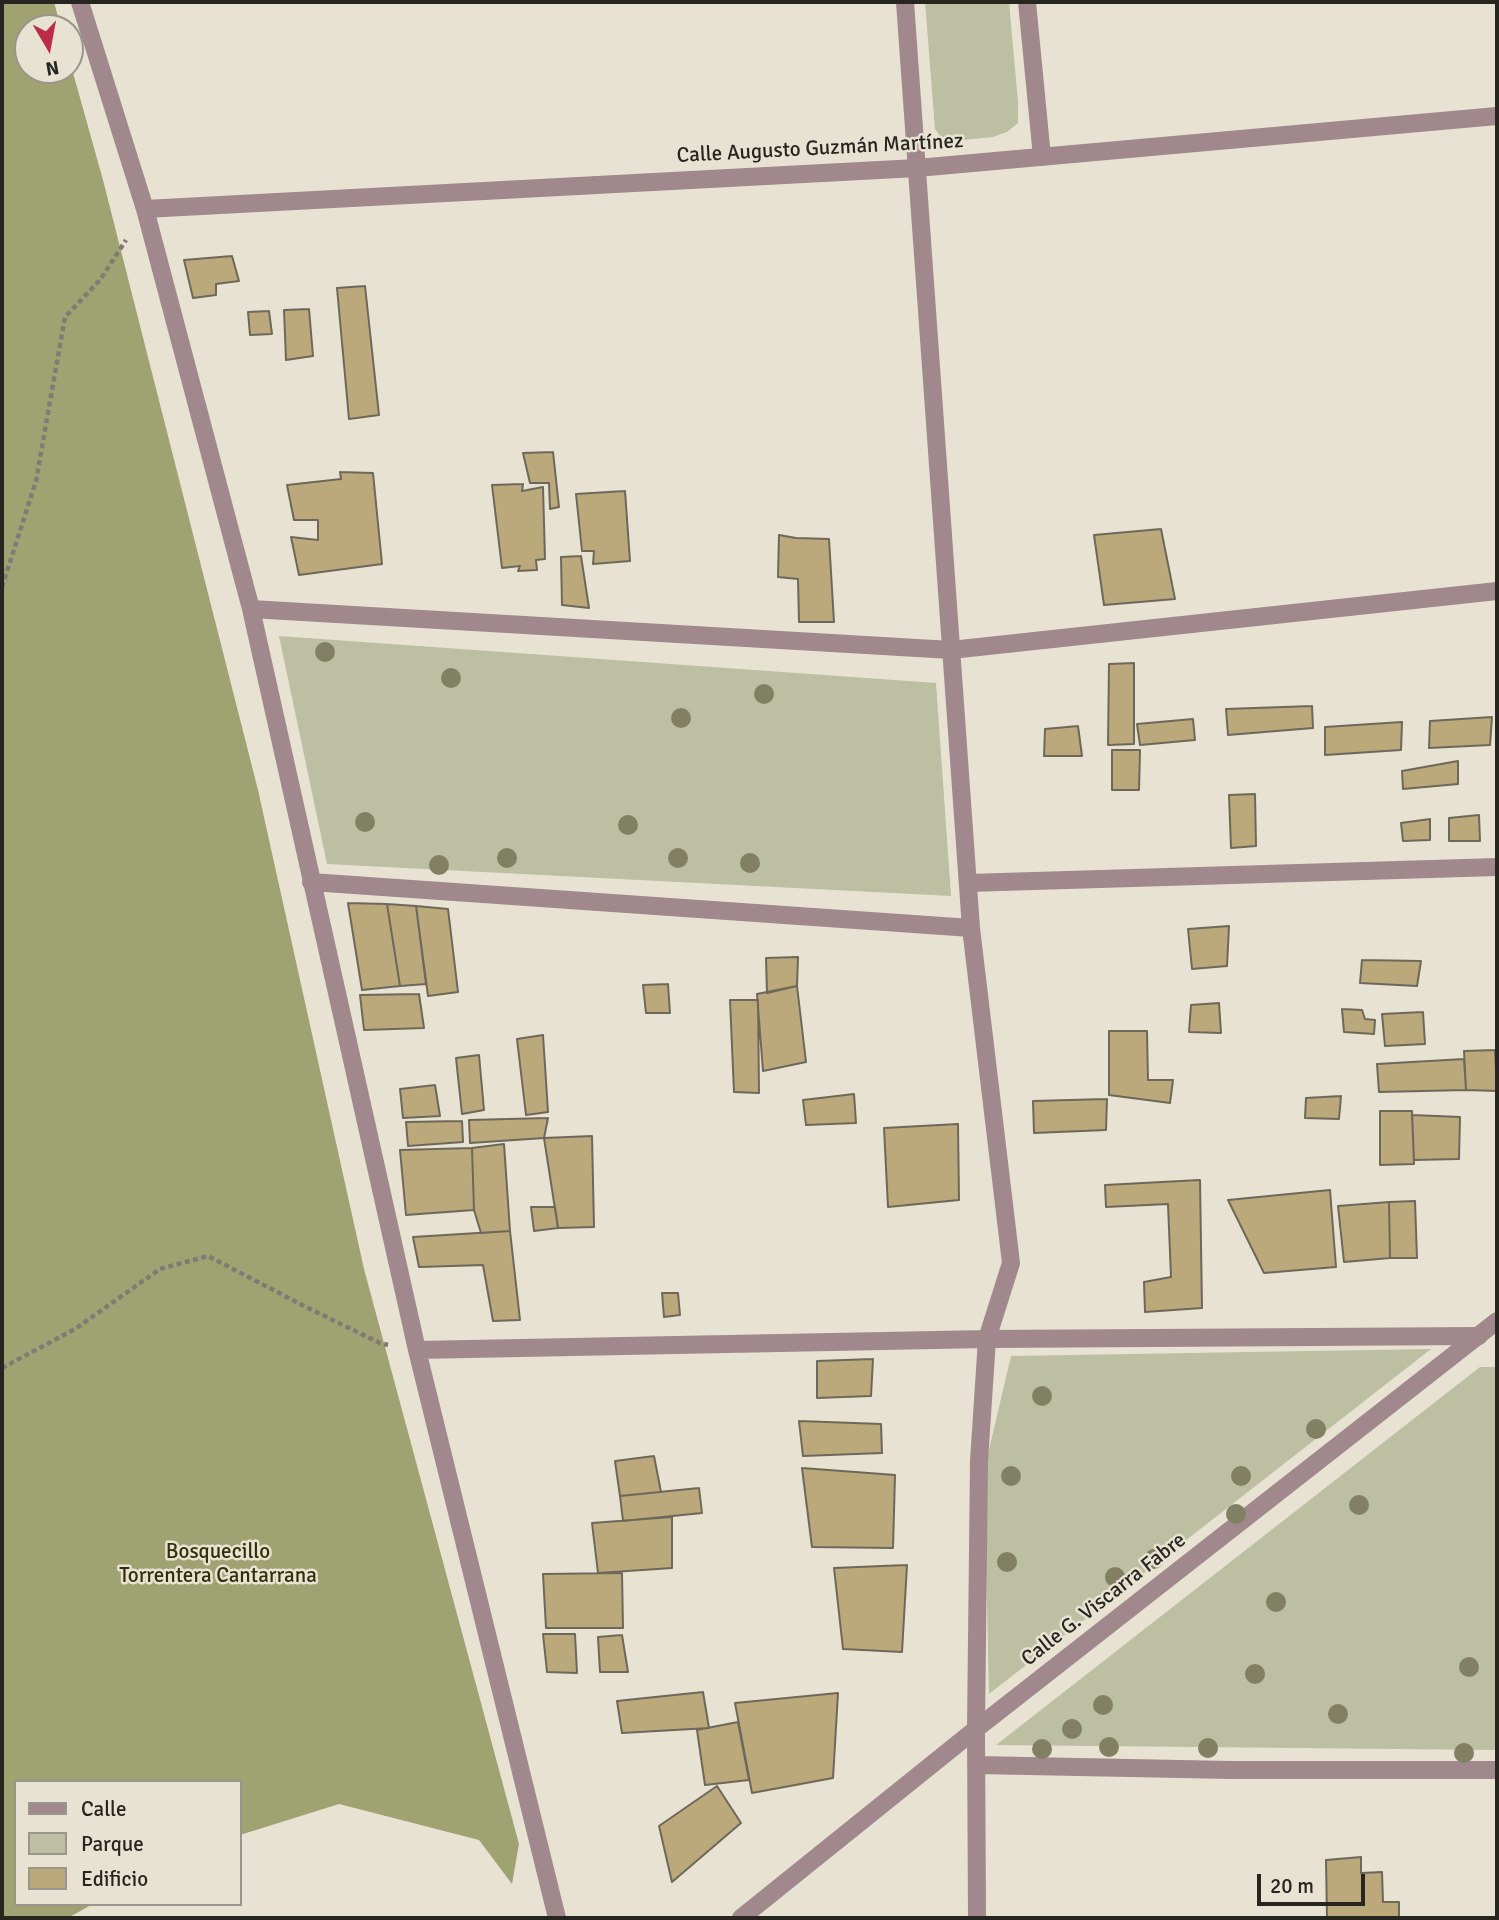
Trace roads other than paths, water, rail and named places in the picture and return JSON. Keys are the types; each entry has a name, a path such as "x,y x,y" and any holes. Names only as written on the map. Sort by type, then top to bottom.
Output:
{"street":[{"path":"80,2 145,209 251,609 416,1350 557,1918"},
{"path":"905,2 971,928 1011,1263 987,1339 979,1461 977,1918"},
{"path":"1027,2 1042,157"},
{"name":"Calle Augusto Guzmán Martínez","path":"145,209 916,168 1497,116"},
{"path":"251,609 951,650 1497,592"},
{"path":"968,883 1497,867"},
{"path":"311,882 971,928"},
{"name":"Calle G. Viscarra Fabre","path":"741,1918 976,1729 1497,1321"},
{"path":"416,1350 987,1339 1479,1336"},
{"path":"976,1765 1231,1770 1497,1770"}],"park label":[{"name":"Bosquecillo Torrentera Cantarrana","path":"218,1564"}]}
